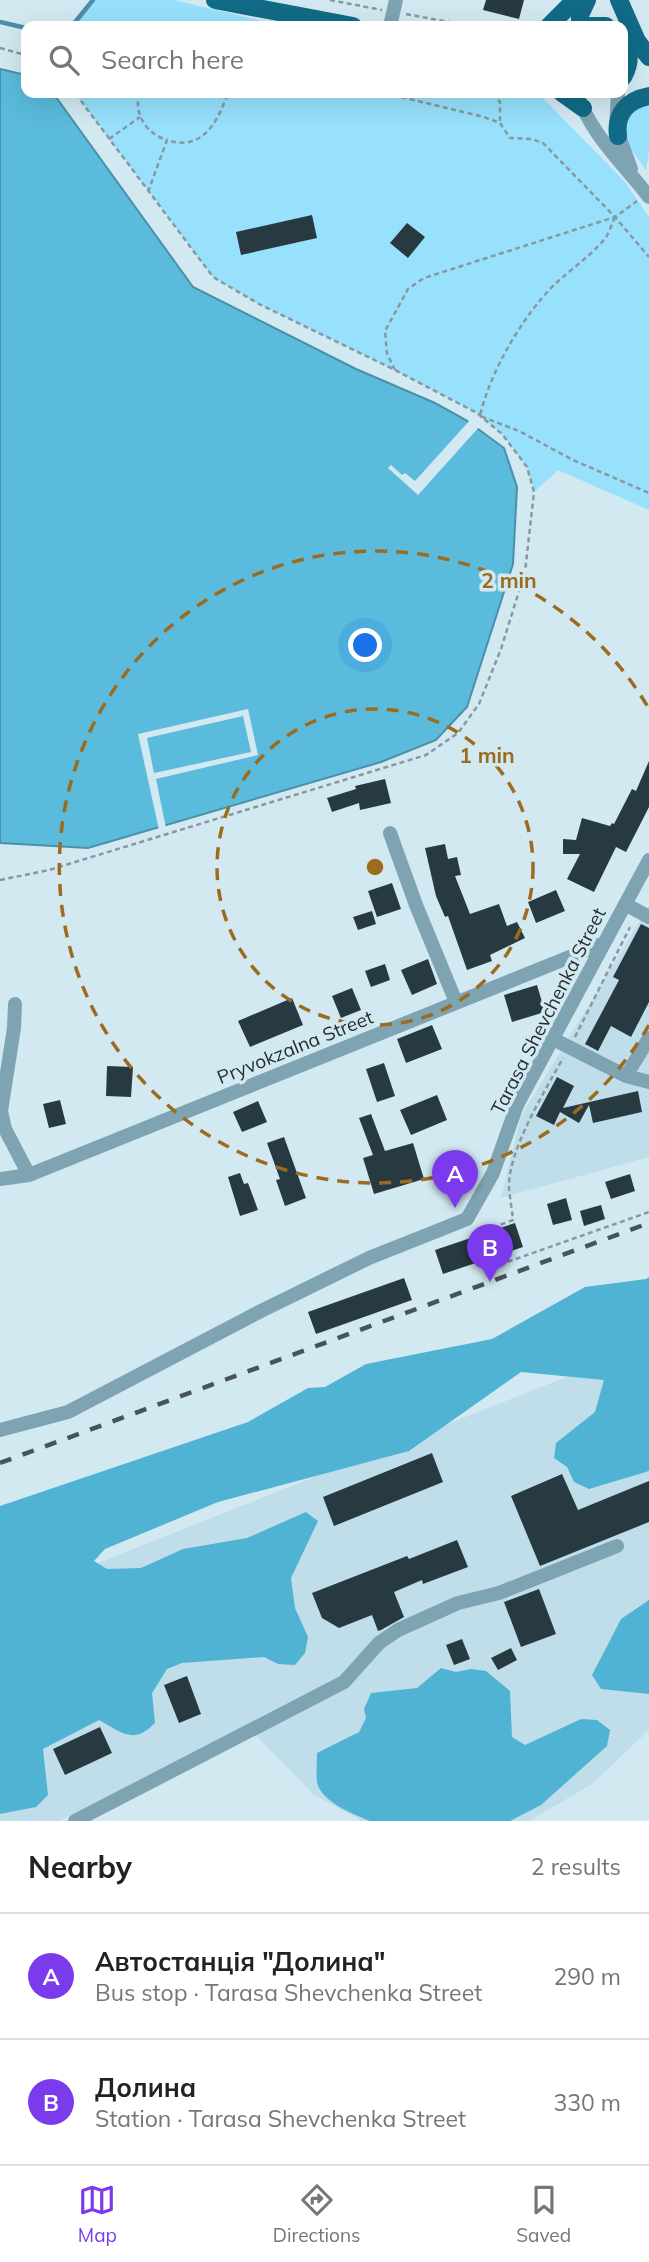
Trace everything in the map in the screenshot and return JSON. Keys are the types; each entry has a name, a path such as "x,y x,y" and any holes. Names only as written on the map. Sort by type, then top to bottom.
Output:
{"main road":[{"path":"215,0 326,21"},
{"path":"554,21 575,0"},
{"path":"580,21 587,0"},
{"path":"617,0 619,21"},
{"path":"617,0 627,21"},
{"path":"628,23 649,57"},
{"path":"628,45 649,67"},
{"path":"628,87 649,94"},
{"path":"618,136 617,124 623,110 636,99 649,94"}],"street":[{"path":"391,21 396,0"},
{"path":"617,98 615,117 618,136 643,199"},
{"path":"580,100 607,147 638,183"},
{"path":"390,833 456,1002"},
{"name":"Tarasa Shevchenka Street","path":"0,1430 68,1412 369,1258 467,1219 492,1173 517,1105 602,944 637,910 649,860"},
{"name":"Pryvokzalna Street","path":"0,1178 29,1175 602,944"},
{"path":"15,1004 14,1028 1,1111 5,1129 29,1175"},
{"path":"626,1076 649,1038"},
{"path":"553,1039 626,1076 649,1082"},
{"path":"75,1821 344,1682 379,1643 398,1630 458,1603 499,1593 617,1546"}],"path":[{"path":"0,48 21,54"},
{"path":"79,98 213,277 260,304 395,370 480,416 519,431 573,460 649,493"},
{"path":"138,98 136,103 146,128 159,138 190,143 211,129 226,98"},
{"path":"403,98 500,123"},
{"path":"497,98 500,102 500,123 510,138 532,139 543,143 615,217 649,257"},
{"path":"109,139 140,117"},
{"path":"148,192 167,140"},
{"path":"395,370 387,354 385,331 408,289 424,278 615,217 643,199"},
{"path":"480,416 485,396 531,311 552,286 605,240 615,217"},
{"path":"0,880 48,870 426,755 458,733 479,704 501,649 525,572 534,492 527,467 502,433 480,416"},
{"path":"480,1235 479,1233 513,1220 509,1185 519,1144 637,910"},
{"path":"489,1258 493,1267 649,1212"}],"shaded area":[{"path":"96,0 174,0 263,21 79,21"},
{"path":"0,69 21,74 21,98 57,98 193,287 356,369 435,403 466,420 504,448 517,487 513,564 467,707 436,740 381,762 88,848 0,843"},
{"path":"79,98 543,98 625,182 649,217 649,510 558,470 534,492 527,467 502,434 477,413 259,304 213,277"},
{"path":"649,102 649,150 646,170 623,135 632,105"},
{"path":"649,906 649,1157 501,1198 521,1116"},
{"path":"649,1277 649,1471 589,1489 574,1482 567,1467 554,1458 556,1443 595,1412 604,1380 521,1372 409,1451 218,1502 105,1549 94,1561 107,1569 141,1568 183,1549 247,1538 306,1512 318,1521 291,1578 295,1608 308,1637 305,1653 295,1665 278,1664 264,1657 182,1663 167,1669 152,1693 155,1723 147,1730 128,1735 99,1720 43,1749 48,1795 36,1807 0,1814 0,1506 248,1422 308,1388 325,1387 366,1364 492,1339 585,1287"},
{"path":"649,1344 649,1730 592,1784 529,1821 362,1821 313,1794 247,1726 60,1821 0,1821 0,1602"},
{"path":"649,1600 649,1694 601,1689 592,1675 621,1619"},
{"path":"441,1668 456,1672 471,1669 486,1671 510,1691 512,1737 525,1745 581,1719 597,1720 610,1730 607,1746 541,1805 510,1821 370,1821 347,1811 325,1796 317,1782 317,1753 359,1732 366,1718 364,1709 371,1693 417,1688"}],"pier":[{"path":"471,419 480,426 418,495 388,468 391,465 402,475 405,473 415,481"},
{"path":"248,709 258,755 156,779 166,828 159,830 138,734","holes":["243,716 251,752 154,773 147,738"]}],"building":[{"path":"486,0 524,0 519,19 483,10"},
{"path":"312,215 317,238 241,255 236,232"},
{"path":"407,223 425,237 408,258 390,243"},
{"path":"649,761 649,807 626,852 616,847 594,892 567,879 580,854 563,854 563,839 576,840 582,818 610,826 614,824 632,789 636,791"},
{"path":"385,779 391,803 360,810 359,803 332,812 327,798 356,789 355,786"},
{"path":"445,844 448,859 457,857 461,875 455,876 470,914 499,904 507,926 517,922 525,938 490,955 492,961 467,970 448,916 445,917 436,896 425,848"},
{"path":"392,883 401,909 377,917 368,891"},
{"path":"556,890 565,911 536,923 528,902"},
{"path":"372,911 376,924 358,930 353,917"},
{"path":"641,924 649,928 649,1002 631,1037 611,1026 598,1051 585,1044 619,980 613,977"},
{"path":"428,959 437,984 412,995 401,970"},
{"path":"385,964 390,980 371,987 365,971"},
{"path":"537,985 545,1012 512,1022 504,995"},
{"path":"352,988 361,1010 341,1018 332,996"},
{"path":"292,998 303,1025 250,1047 238,1021"},
{"path":"432,1025 442,1049 406,1063 397,1039"},
{"path":"384,1063 395,1096 377,1102 366,1069"},
{"path":"107,1066 133,1067 131,1097 106,1096"},
{"path":"557,1077 574,1086 563,1108 638,1091 642,1112 593,1123 589,1105 579,1123 560,1112 554,1125 536,1116"},
{"path":"437,1095 447,1120 411,1135 400,1110"},
{"path":"60,1100 66,1124 49,1128 43,1104"},
{"path":"258,1101 267,1122 242,1132 233,1112"},
{"path":"371,1114 385,1151 413,1143 424,1179 374,1194 363,1158 373,1155 359,1118"},
{"path":"284,1137 306,1198 285,1206 276,1180 280,1179 267,1143"},
{"path":"240,1173 244,1184 248,1183 258,1210 240,1216 228,1177"},
{"path":"630,1174 635,1191 611,1199 605,1182"},
{"path":"566,1198 572,1220 553,1225 547,1204"},
{"path":"601,1205 605,1219 584,1226 580,1211"},
{"path":"515,1223 523,1247 443,1274 435,1250"},
{"path":"404,1278 412,1300 316,1334 308,1312"},
{"path":"432,1453 443,1482 334,1526 323,1497"},
{"path":"562,1474 578,1510 649,1481 649,1522 540,1566 511,1496"},
{"path":"457,1540 468,1567 423,1584 422,1580 394,1592 404,1617 378,1631 372,1615 339,1628 322,1618 312,1593 407,1556 409,1559"},
{"path":"539,1589 556,1634 521,1647 504,1602"},
{"path":"462,1639 470,1659 454,1665 446,1645"},
{"path":"511,1648 517,1660 498,1670 491,1658"},
{"path":"187,1676 201,1714 179,1723 164,1685"},
{"path":"100,1727 112,1753 65,1775 53,1749"}],"waterway":[{"path":"76,21 93,0"},
{"path":"0,22 21,27"}],"railway":[{"path":"0,1463 649,1223"}],"place":[{"name":"Автостанція \"Долина\"","path":"455,1208"},
{"name":"Долина","path":"490,1282"}]}
